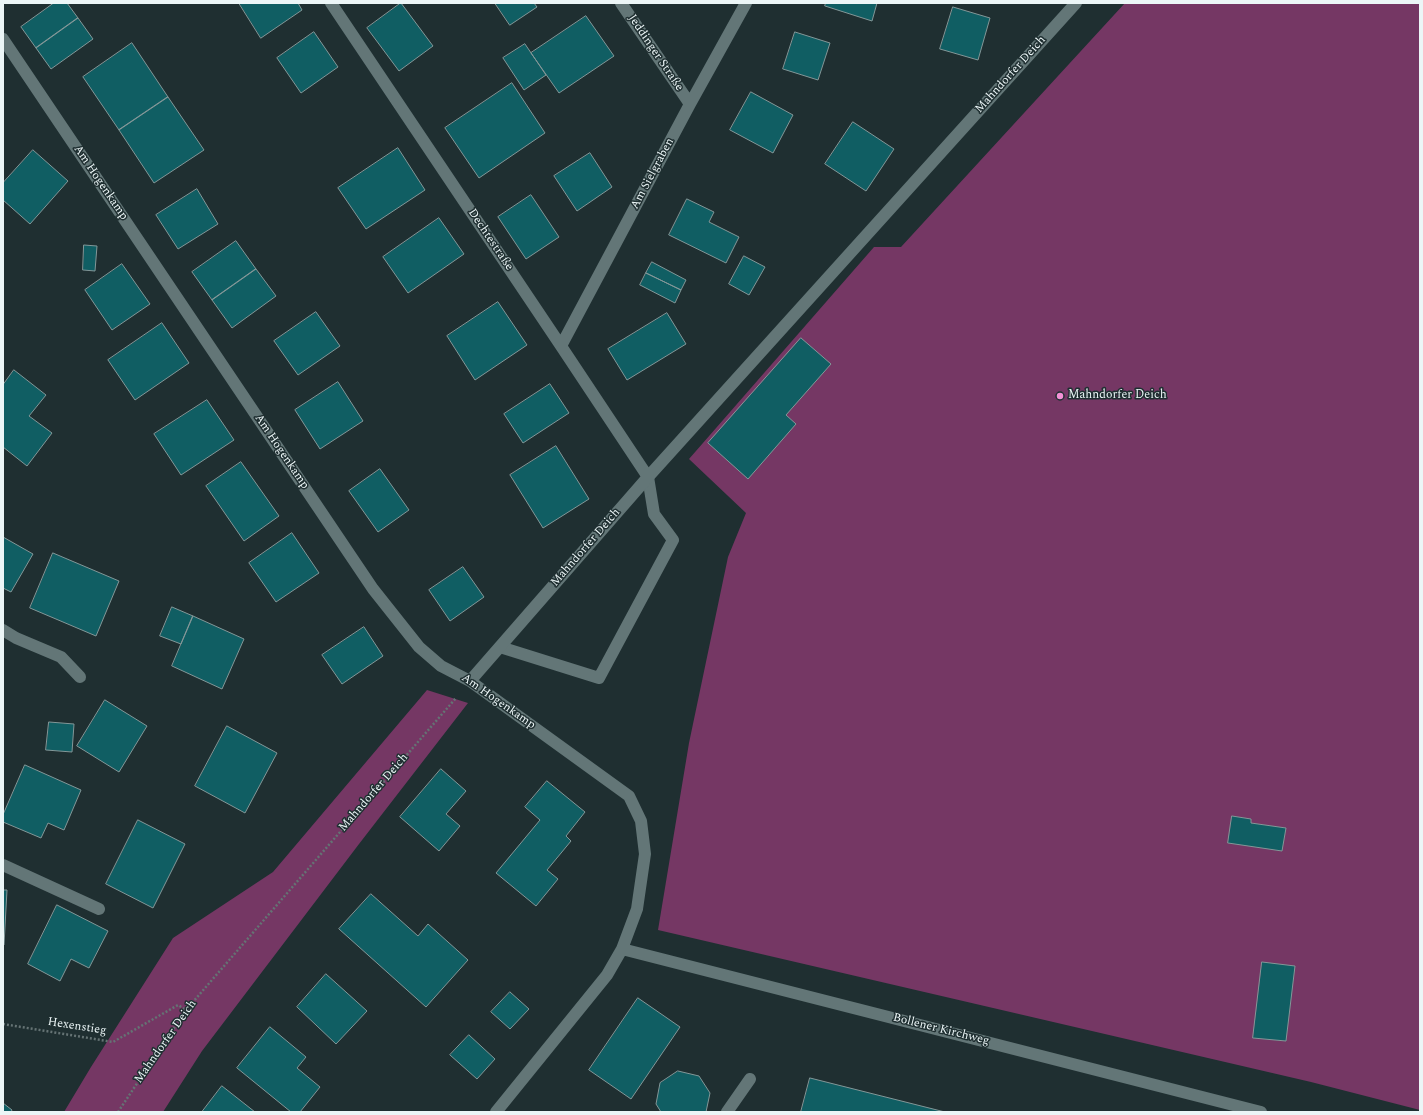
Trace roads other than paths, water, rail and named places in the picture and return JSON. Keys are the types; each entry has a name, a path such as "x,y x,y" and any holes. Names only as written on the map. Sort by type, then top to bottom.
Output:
{"street":[{"name":"Dechtestraße","path":"331,3 648,478"},
{"name":"Jeddinger Straße","path":"621,3 690,104"},
{"name":"Am Sielgraben","path":"561,346 690,104 746,3"},
{"name":"Mahndorfer Deich","path":"470,680 648,478 1076,3"},
{"name":"Am Hogenkamp","path":"3,39 373,589 419,647 441,666 470,680 629,796 642,821 645,854 637,909 622,949"},
{"path":"500,647 600,678 674,540 654,514 648,478"},
{"path":"3,630 16,638 60,657 80,677"},
{"path":"3,865 99,909"},
{"path":"496,1112 607,974 622,949"},
{"name":"Bollener Kirchweg","path":"622,949 1261,1112"},
{"path":"726,1112 750,1079"}],"place":[{"name":"Mahndorfer Deich","path":"1060,396"}]}
